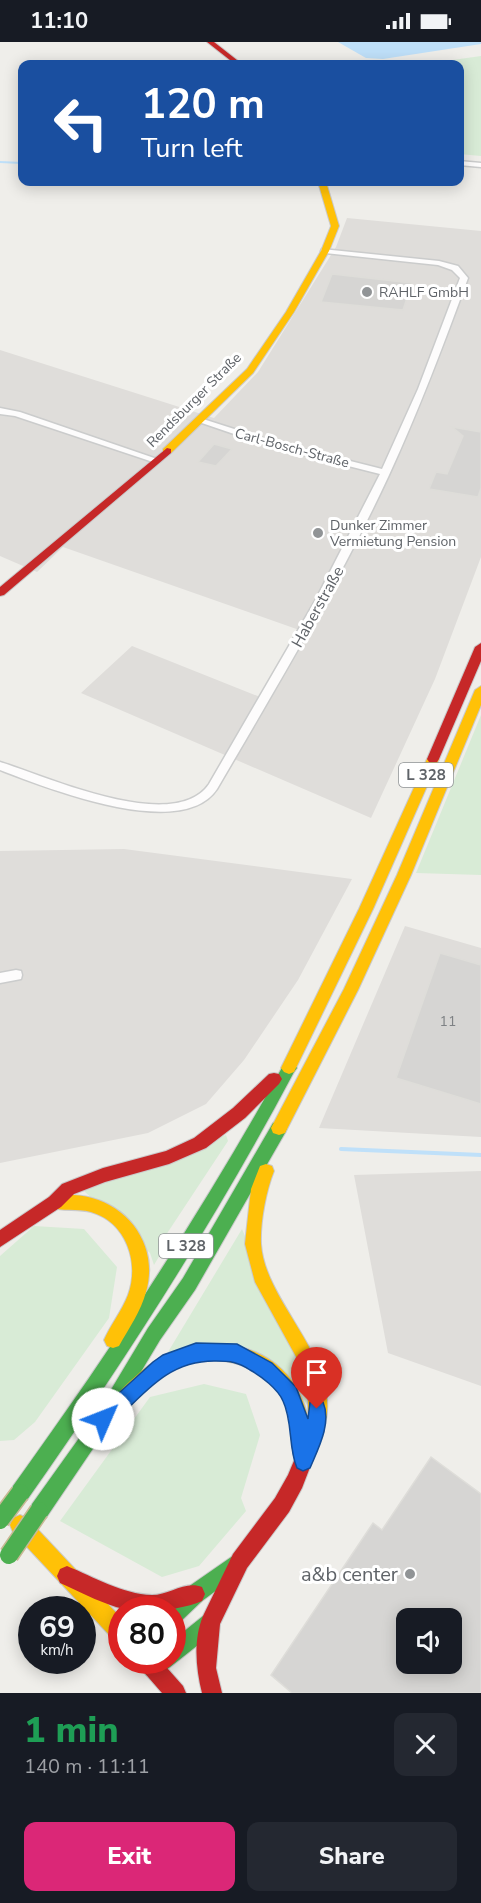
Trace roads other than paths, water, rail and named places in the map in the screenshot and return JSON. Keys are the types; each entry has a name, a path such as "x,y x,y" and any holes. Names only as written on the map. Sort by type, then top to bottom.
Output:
{"main road":[{"path":"210,42 234,60"},
{"name":"Rendsburger Straße","path":"0,593 200,421 250,370 290,312 325,251 335,226 323,186"},
{"name":"L 328","path":"0,1520 72,1421 139,1321 236,1164 290,1065 370,903 481,647"},
{"name":"L 328","path":"0,1566 103,1419 246,1189 351,990 395,894 481,690"},
{"path":"0,1239 55,1202 68,1189 103,1175 169,1157 200,1143 239,1113 290,1065"},
{"path":"212,1693 206,1668 210,1623 240,1560 282,1505 303,1462 317,1425 317,1392 308,1359 261,1276 253,1245 259,1189 295,1098"},
{"path":"55,1202 91,1204 116,1214 134,1233 142,1261 139,1287 72,1421"},
{"path":"103,1419 149,1376 169,1362 196,1352 237,1352 266,1369 290,1393 299,1421 303,1462"},
{"path":"0,1504 108,1619"},
{"path":"186,1603 240,1560"},
{"path":"67,1576 115,1597 153,1605 195,1594"},
{"path":"186,1643 210,1623"},
{"path":"161,1674 172,1691"}],"street":[{"path":"464,163 481,165"},
{"name":"Haberstraße","path":"0,766 49,786 150,809 185,806 208,794 305,632 356,537 440,350 464,278 455,268 439,263 325,251"},
{"path":"0,411 156,460"},
{"name":"Carl-Bosch-Straße","path":"200,421 272,444 386,473"},
{"path":"0,978 16,975"}],"water":[{"path":"338,42 481,42 481,44 383,59 366,58"}],"waterway":[{"path":"0,162 18,163"},
{"path":"341,1149 481,1155"}],"place":[{"name":"RAHLF GmbH","path":"367,292"},
{"name":"Dunker Zimmer Vermietung Pension","path":"318,533"},
{"name":"a&b center","path":"410,1574"}]}
